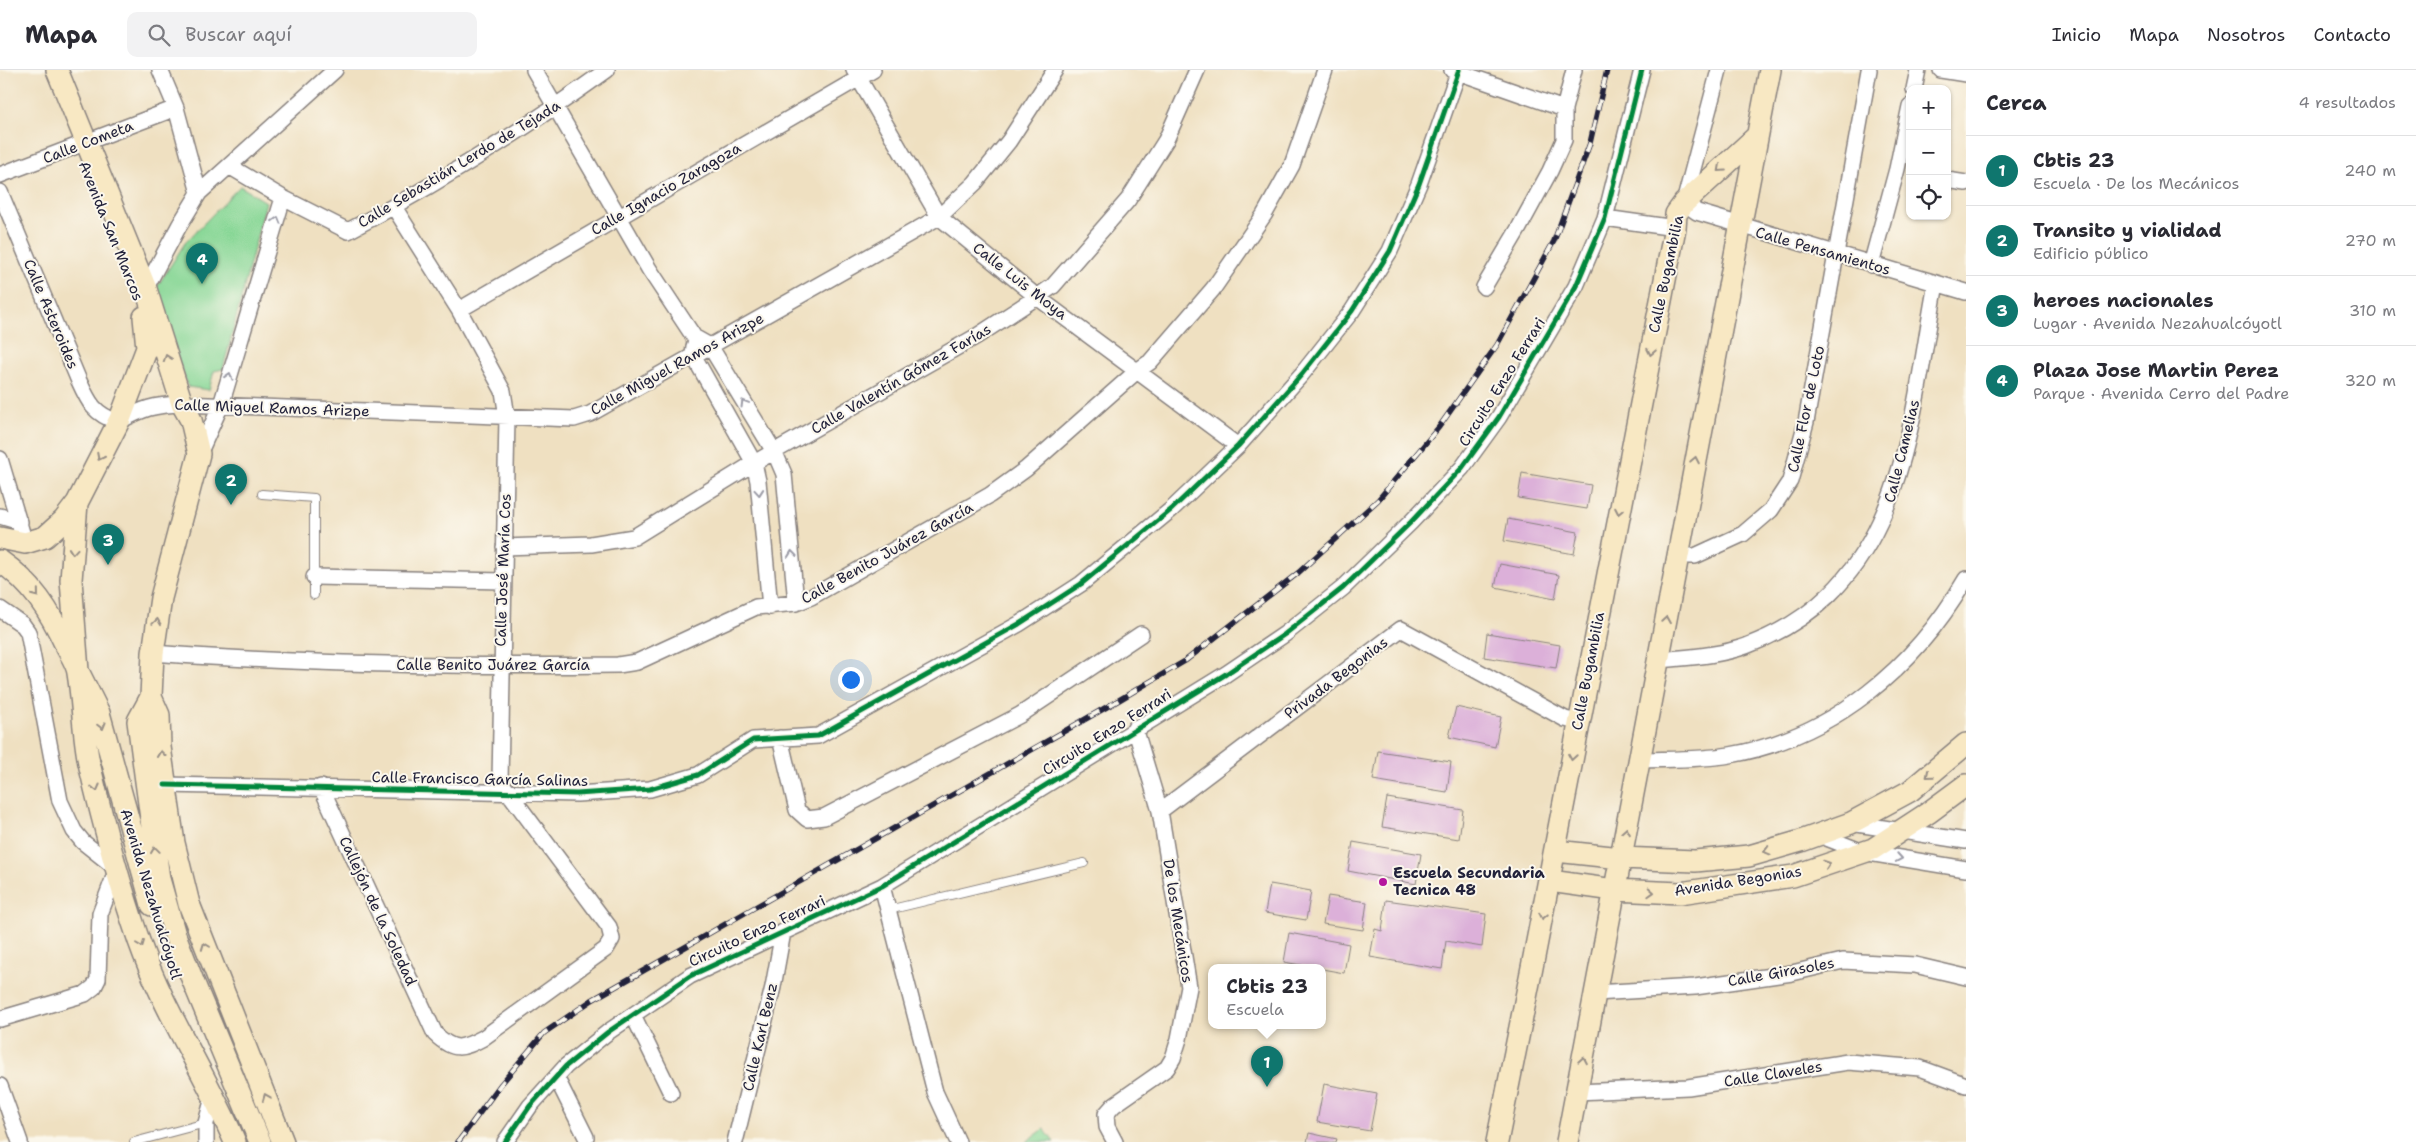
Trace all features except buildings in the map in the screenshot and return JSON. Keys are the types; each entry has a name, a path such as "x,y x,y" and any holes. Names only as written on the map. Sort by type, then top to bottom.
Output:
{"main road":[{"name":"Avenida San Marcos","path":"48,70 82,144 143,294 148,348 118,422 77,503"},
{"name":"Avenida San Marcos","path":"57,70 82,144"},
{"path":"1567,1142 1614,890 1660,660 1676,556 1770,70"},
{"path":"1684,203 1757,136"},
{"name":"Calle Bugambilia","path":"1497,1142 1556,851 1578,722 1675,228 1676,214 1684,203"},
{"path":"143,294 182,404 191,420 199,454"},
{"name":"Avenida Nezahualcóyotl","path":"199,454 161,598 152,653 151,698 159,715 165,785 174,843 189,904 283,1142"},
{"path":"0,538 24,543 45,537 64,520 77,503"},
{"name":"Avenida Nezahualcóyotl","path":"77,503 71,580 82,719 89,762 116,869 140,943 175,1024 214,1094 235,1142"},
{"path":"0,561 18,573 38,594 52,617 78,671"},
{"name":"Avenida Nezahualcóyotl","path":"78,671 99,713 158,925 178,983 247,1142"},
{"name":"Avenida Nezahualcóyotl","path":"151,698 138,721 159,879 175,935 260,1142"},
{"name":"Avenida Begonias","path":"1556,851 1621,858 1695,861 1749,856 1851,823 1910,791 1966,744"},
{"name":"Avenida Begonias","path":"1550,881 1614,890 1680,893 1793,876 1873,849 1957,793 1966,784"}],"street":[{"path":"160,70 176,108 200,193"},
{"path":"143,294 178,226 200,193 336,70"},
{"path":"534,70 618,216 694,337 710,346 775,453 784,474 796,603"},
{"name":"Calle Sebastián Lerdo de Tejada","path":"229,166 283,198 348,231 394,207 556,106 607,70"},
{"name":"Calle Ignacio Zaragoza","path":"459,310 856,74 873,70"},
{"name":"Calle Miguel Ramos Arizpe","path":"118,422 139,410 154,405 182,404 414,412 563,420 590,414 939,217 975,183 1009,141 1055,70"},
{"name":"Calle Valentín Gómez Farías","path":"504,547 591,544 634,537 754,463 775,453 977,336 1053,286 1128,200 1166,140 1197,70"},
{"name":"Calle Benito Juárez García","path":"152,653 263,662 500,666 618,665 637,662 756,607 796,603 811,598 990,495 1026,469 1137,371 1150,362 1213,289 1264,215 1292,165 1325,70"},
{"path":"1484,287 1550,171 1564,140 1564,109 1574,70"},
{"name":"Circuito Enzo Ferrari","path":"505,1142 514,1126 566,1066 608,1032 690,976 882,886 1135,728 1226,674 1285,634 1343,588 1411,522 1462,468 1499,417 1576,286 1605,218 1642,70"},
{"path":"1684,203 1720,70"},
{"name":"Calle Flor de Loto","path":"1676,556 1695,556 1743,534 1761,520 1782,496 1790,481 1806,422 1869,70"},
{"path":"1915,85 1918,70"},
{"path":"1941,70 1966,74"},
{"path":"1456,71 1564,109"},
{"name":"Calle Francisco García Salinas","path":"165,785 321,787 510,794 577,794 650,789 698,775 753,740 818,736 1019,624 1102,568 1172,509 1238,446 1302,374 1346,318 1390,251 1419,184 1456,71"},
{"name":"Calle Luis Moya","path":"856,74 939,217 1037,297 1238,446"},
{"name":"Calle Cometa","path":"0,175 176,108"},
{"path":"1872,265 1903,171 1907,130"},
{"name":"Calle Asteroides","path":"0,192 88,399 102,417 118,422"},
{"path":"199,454 220,405 283,198"},
{"name":"Calle Pensamientos","path":"1684,203 1696,212 1739,226 1966,292"},
{"name":"Calle José María Cos","path":"394,207 459,310 503,391 507,417 500,666 500,781 609,927"},
{"path":"1605,218 1675,228"},
{"name":"Calle Camelias","path":"1660,660 1725,652 1745,646 1786,627 1839,585 1862,557 1881,523 1898,477 1936,284"},
{"path":"694,337 694,354 754,463 758,481 770,607"},
{"path":"0,459 20,522 24,543"},
{"path":"0,516 20,522"},
{"path":"314,577 503,581"},
{"path":"1640,760 1731,755 1788,738 1840,714 1891,675 1928,636 1966,579"},
{"path":"0,609 24,625 28,632 60,801 71,824 83,842 116,869 100,914 98,979 94,987 85,994 0,1019"},
{"name":"Privada Begonias","path":"1160,811 1400,629 1565,719 1578,722"},
{"path":"780,738 797,810 807,819 824,817 1020,715 1141,634"},
{"name":"De los Mecánicos","path":"1116,1142 1107,1127 1106,1114 1114,1105 1167,1068 1173,1058 1179,1039 1189,987 1160,811 1135,728"},
{"name":"Callejón de la Soledad","path":"321,787 436,1034 446,1044 462,1048 483,1038 606,949 612,939 609,927"},
{"path":"1851,823 1898,832 1966,841"},
{"name":"Avenida Begonias","path":"1818,835 1863,852 1966,870"},
{"path":"882,886 935,1092 958,1142"},
{"name":"Calle Karl Benz","path":"735,1142 773,987 783,932"},
{"name":"Calle Girasoles","path":"1595,993 1695,987 1792,973 1843,961 1915,965 1966,977"},
{"path":"632,1015 671,1093"},
{"name":"Calle Claveles","path":"1577,1092 1688,1087 1848,1062 1920,1068 1966,1086"},
{"path":"556,1077 586,1137"},
{"path":"0,1086 16,1141"},
{"path":"206,1142 206,1123 214,1094"}],"lane":[{"path":"262,494 314,498 314,595"},
{"path":"888,910 1084,863"},
{"path":"134,1142 206,1123"}],"green space":[{"path":"240,186 266,202 223,369 214,371 209,390 188,387 153,293 185,243"},
{"path":"1044,1129 1054,1142 1026,1142"}],"railway":[{"path":"458,1142 501,1084 544,1033 592,1000 1185,661 1298,573 1378,500 1439,427 1497,345 1554,241 1590,143 1607,70"}],"cycle path":[{"path":"165,785 577,794 650,789 698,775 753,740 818,736 1019,624 1081,584 1172,509 1238,446 1302,374 1352,311 1390,251 1419,184 1459,70"},
{"path":"505,1142 530,1106 566,1066 608,1032 690,976 882,886 1226,674 1285,634 1343,588 1411,522 1462,468 1499,417 1576,286 1605,218 1642,70"}],"place":[{"name":"Plaza Jose Martin Perez","path":"202,284"},
{"name":"Transito y vialidad","path":"231,505"},
{"name":"heroes nacionales","path":"108,565"},
{"name":"Escuela Secundaria Tecnica 48","path":"1383,882"},
{"name":"Cbtis 23","path":"1267,1087"}]}
